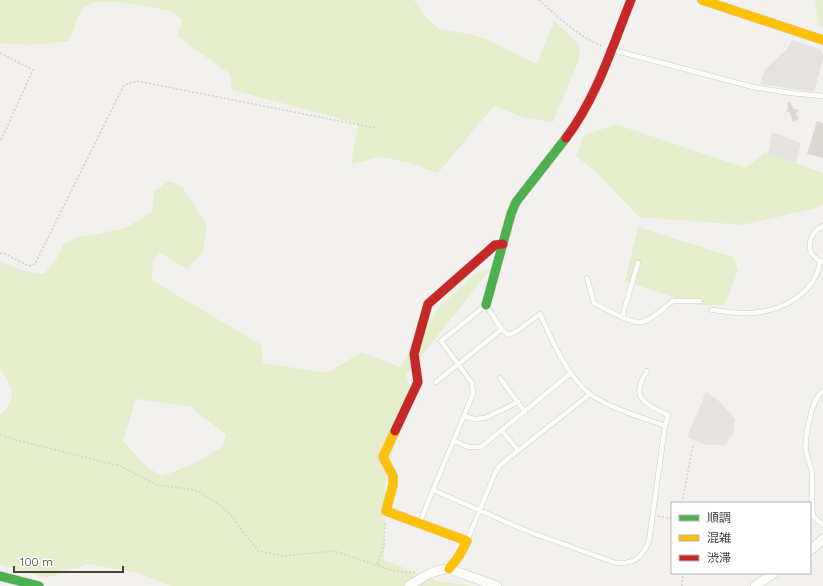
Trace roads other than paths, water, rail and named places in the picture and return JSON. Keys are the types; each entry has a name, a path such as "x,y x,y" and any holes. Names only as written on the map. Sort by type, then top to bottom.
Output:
{"street":[{"path":"486,305 502,244 516,202 578,120 611,50 631,0"},
{"path":"702,0 823,40"},
{"path":"450,569 459,556 466,541 386,511 393,485 393,476 383,457 418,382 414,354 428,304 495,245 502,244"},
{"path":"811,549 823,539"},
{"path":"409,586 424,576 443,569 450,569 497,586"},
{"path":"755,586 773,574"},
{"path":"0,576 39,586"}],"lane":[{"path":"611,50 752,87 822,96"},
{"path":"712,310 751,313 770,311 789,303 800,296 809,286 822,261 814,256 810,250 809,243 811,236 816,230 823,226"},
{"path":"622,317 638,263"},
{"path":"587,278 594,303 622,317 641,323 652,318 673,300 700,301"},
{"path":"420,523 473,394 472,384 441,341 486,305 502,329 509,335 540,314 566,366 584,389 590,394 618,408 665,426"},
{"path":"436,382 502,329"},
{"path":"433,490 535,533 616,563 624,563 639,558 644,552 648,541 665,426 668,415 651,406 640,397 638,389 641,380 647,371"},
{"path":"454,442 468,447 481,447 571,373"},
{"path":"500,378 525,412"},
{"path":"823,391 816,399 811,414 806,453 811,465 812,474 813,516 823,525"},
{"path":"466,541 495,473 500,465 590,394"},
{"path":"464,416 474,419 485,418 518,402"},
{"path":"502,431 518,450"}]}
